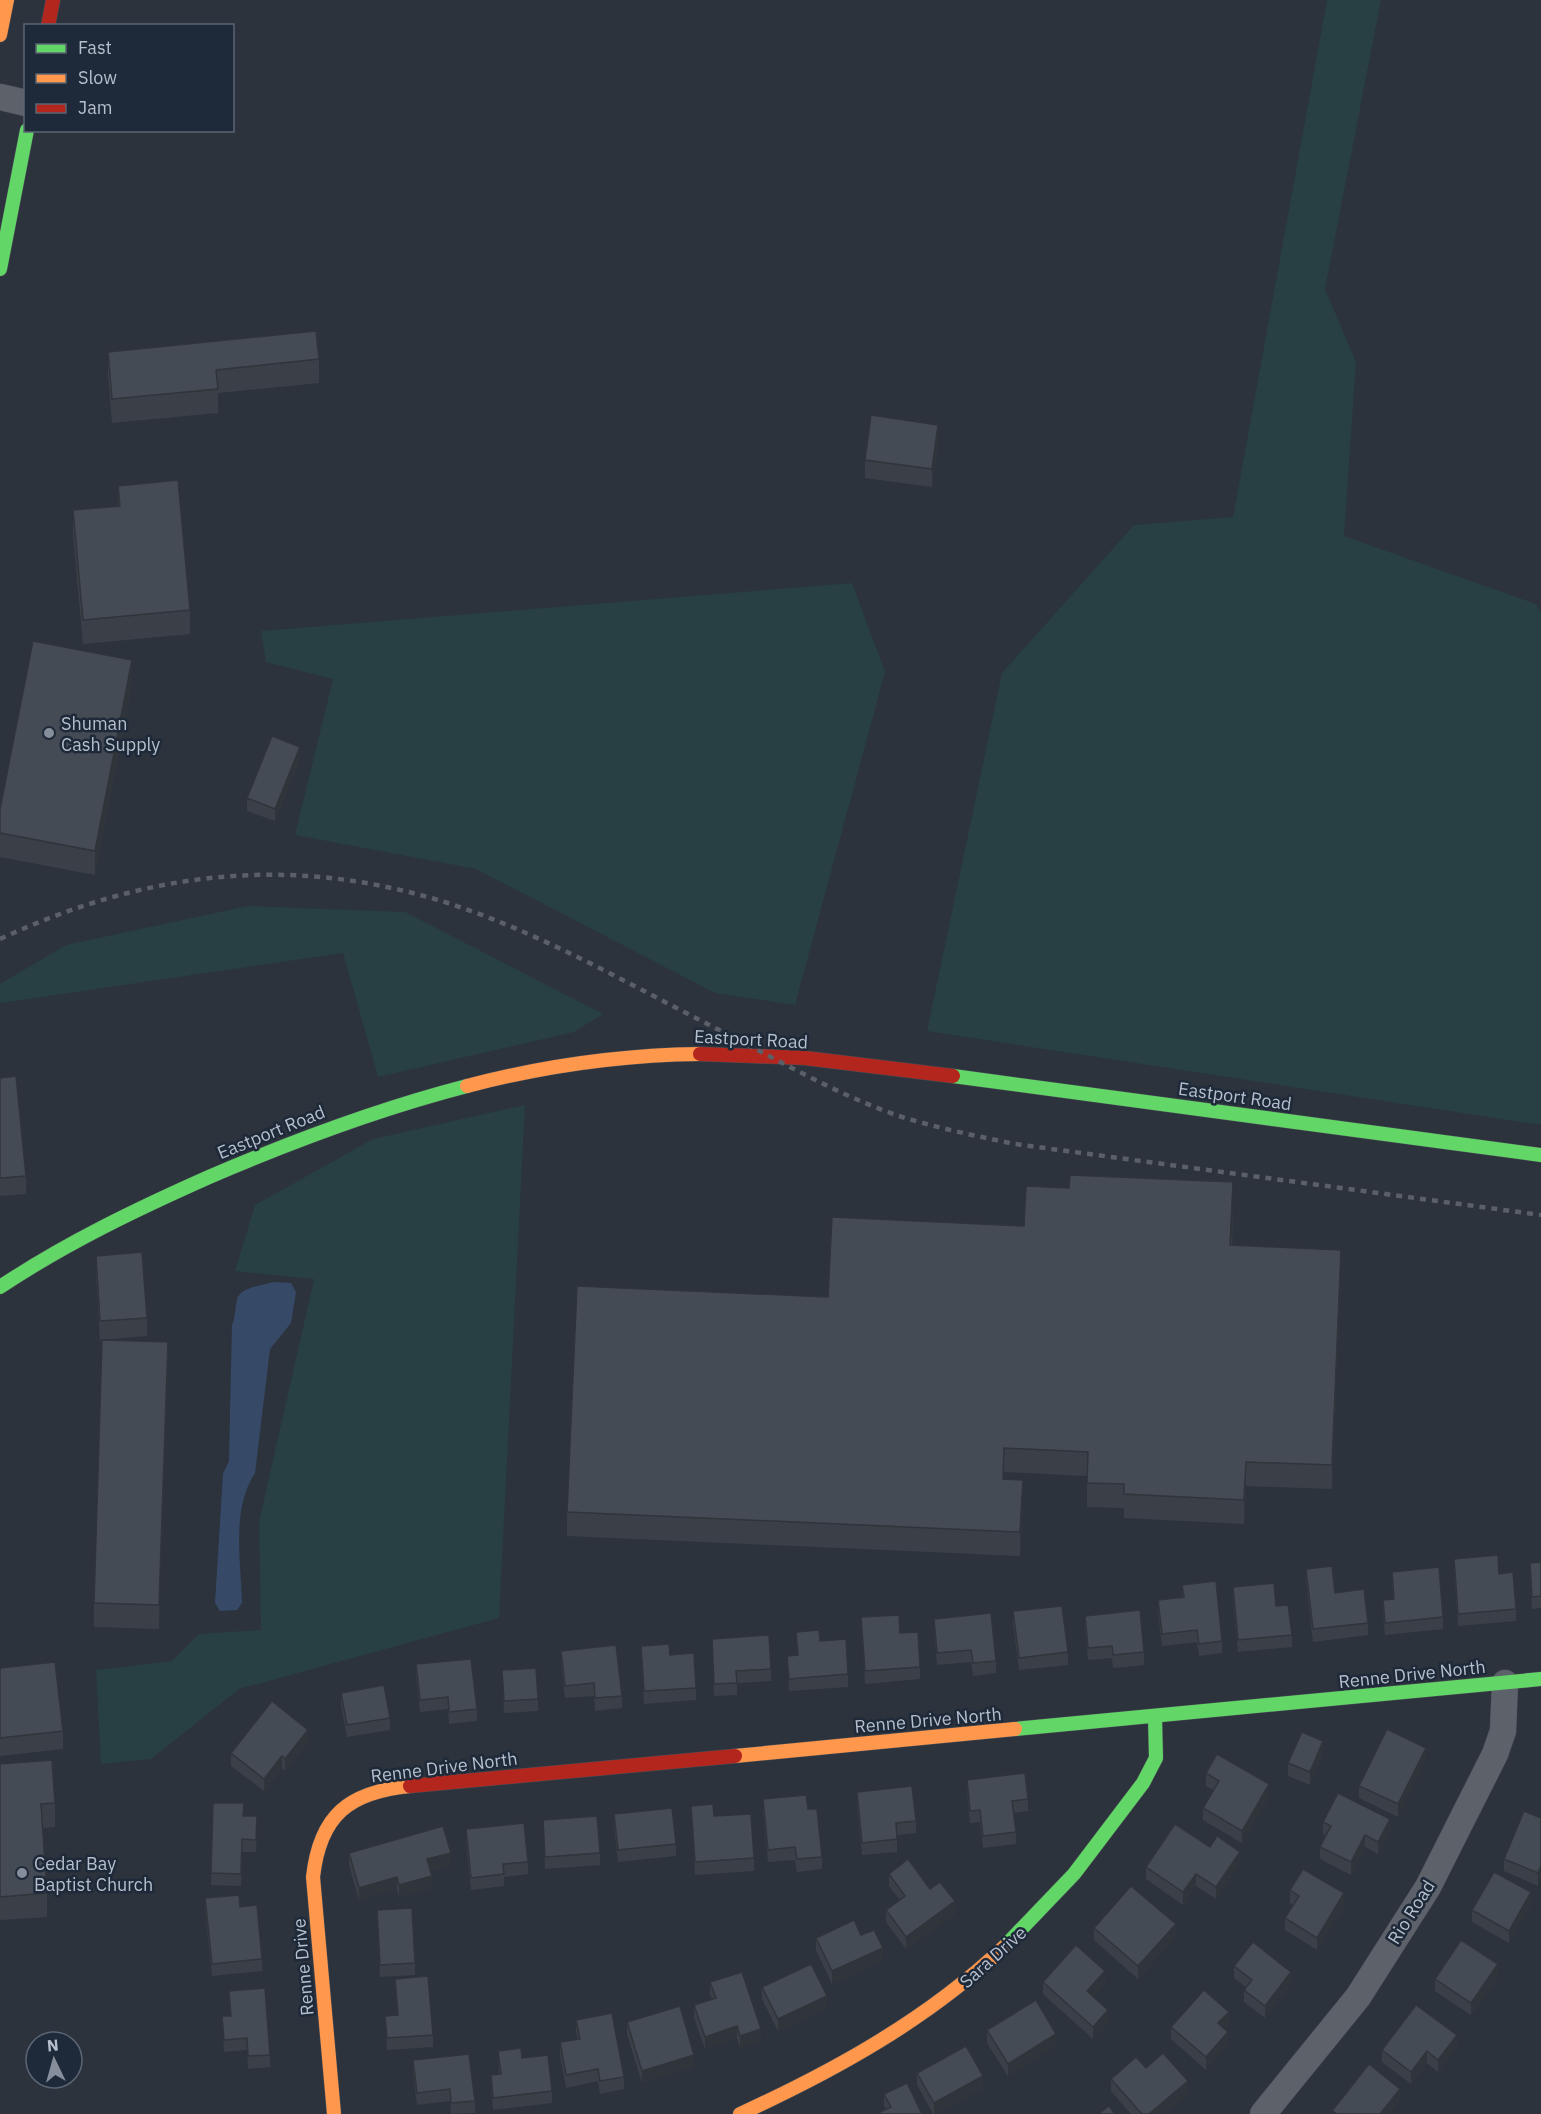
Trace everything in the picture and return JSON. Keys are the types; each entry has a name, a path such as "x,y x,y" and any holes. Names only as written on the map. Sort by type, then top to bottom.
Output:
{"street":[{"path":"0,35 7,0"},
{"path":"48,24 53,0"},
{"path":"0,97 24,103"},
{"path":"0,269 27,132"},
{"name":"Eastport Road","path":"0,1287 58,1249 114,1220 260,1154 345,1121 420,1097 487,1080 620,1057 680,1054 845,1063 1541,1155"},
{"name":"Renne Drive North","path":"329,1821 345,1804 366,1793 394,1788 1541,1680"},
{"name":"Rio Road","path":"1263,2114 1358,1997 1428,1887 1495,1754 1503,1731 1505,1683"},
{"name":"Sara Drive","path":"740,2114 821,2077 862,2055 929,2011 981,1970 1037,1917 1083,1866 1133,1797 1156,1758 1155,1717"},
{"name":"Renne Drive","path":"329,1821 314,1854 313,1877 334,2114"},
{"path":"326,2114 334,2114"}],"green space":[{"path":"1327,0 1381,0 1325,289 1356,362 1344,536 1536,604 1541,612 1541,1125 927,1031 1002,673 1134,525 1233,517"},
{"path":"852,583 885,672 795,1005 715,993 476,869 295,835 333,679 266,662 261,631"},
{"path":"248,906 405,912 603,1014 574,1032 378,1077 343,953 0,1003 0,984 66,945"},
{"path":"525,1105 499,1618 239,1689 151,1759 101,1764 96,1670 172,1661 199,1634 261,1630 259,1522 314,1279 235,1271 255,1205 373,1139"}],"water":[{"path":"274,1282 291,1283 296,1292 291,1323 270,1349 255,1473 248,1487 240,1519 239,1553 242,1603 237,1610 220,1611 215,1603 223,1474 229,1461 232,1325 238,1297 244,1291"}],"building":[{"path":"316,331 319,359 216,370 218,389 112,399 108,352"},
{"path":"871,415 938,425 932,469 865,460"},
{"path":"178,480 190,610 83,620 73,510 120,506 118,486"},
{"path":"33,641 132,660 95,851 0,833 0,809"},
{"path":"272,736 300,747 275,809 247,798"},
{"path":"16,1076 26,1176 0,1178 0,1078"},
{"path":"1070,1175 1233,1182 1230,1245 1341,1250 1332,1465 1246,1462 1244,1500 1124,1494 1124,1484 1087,1483 1088,1452 1004,1448 1003,1479 1023,1480 1020,1532 567,1512 577,1286 828,1297 832,1217 1024,1226 1026,1186 1069,1188"},
{"path":"142,1252 147,1318 100,1321 96,1256"},
{"path":"102,1340 168,1342 159,1605 94,1603"},
{"path":"1498,1555 1499,1574 1513,1572 1516,1609 1458,1614 1454,1559"},
{"path":"1541,1562 1541,1596 1532,1597 1530,1563"},
{"path":"1332,1566 1335,1593 1364,1589 1368,1623 1313,1629 1306,1569"},
{"path":"1439,1567 1443,1617 1385,1623 1383,1600 1394,1599 1392,1572"},
{"path":"1216,1581 1222,1641 1199,1644 1197,1630 1162,1634 1158,1600 1184,1597 1182,1585"},
{"path":"1274,1583 1276,1606 1288,1605 1292,1635 1238,1640 1233,1587"},
{"path":"1062,1606 1068,1652 1019,1658 1013,1611"},
{"path":"1140,1610 1144,1652 1113,1655 1112,1646 1088,1648 1085,1616"},
{"path":"991,1613 996,1661 973,1663 971,1650 937,1653 934,1619"},
{"path":"899,1615 900,1633 918,1632 920,1667 865,1671 861,1617"},
{"path":"819,1630 820,1641 846,1639 848,1674 789,1679 787,1656 798,1655 796,1632"},
{"path":"769,1635 771,1669 736,1671 737,1683 714,1684 712,1639"},
{"path":"669,1644 670,1655 694,1653 696,1688 644,1691 641,1646"},
{"path":"616,1645 622,1696 595,1698 594,1683 565,1686 561,1651"},
{"path":"471,1659 477,1709 449,1712 448,1697 420,1700 416,1664"},
{"path":"55,1662 63,1731 0,1738 0,1668"},
{"path":"536,1668 538,1699 504,1701 502,1670"},
{"path":"384,1685 390,1718 347,1725 341,1693"},
{"path":"272,1701 308,1730 285,1759 282,1756 264,1779 231,1753"},
{"path":"1387,1729 1426,1748 1398,1804 1359,1786"},
{"path":"1302,1732 1323,1741 1310,1772 1288,1763"},
{"path":"1217,1754 1269,1784 1242,1831 1203,1808 1219,1781 1206,1773"},
{"name":"Cedar Bay Baptist Church","path":"52,1760 55,1803 41,1804 47,1893 0,1897 0,1764"},
{"path":"1025,1773 1028,1799 1012,1801 1016,1832 983,1836 980,1810 970,1811 967,1780"},
{"path":"912,1786 916,1821 896,1823 897,1839 862,1843 857,1792"},
{"path":"1338,1793 1390,1819 1378,1842 1365,1835 1351,1862 1320,1847 1331,1826 1323,1822"},
{"path":"806,1795 808,1809 817,1809 822,1857 797,1859 795,1847 768,1850 763,1799"},
{"path":"213,1803 244,1803 243,1816 257,1816 256,1840 242,1839 241,1874 211,1873"},
{"path":"713,1804 714,1816 751,1814 754,1858 695,1862 691,1806"},
{"path":"672,1808 676,1844 618,1850 614,1814"},
{"path":"1524,1811 1541,1818 1541,1866 1538,1873 1504,1859"},
{"path":"597,1816 600,1853 545,1857 543,1820"},
{"path":"524,1823 528,1862 503,1864 504,1874 471,1878 466,1829"},
{"path":"1175,1824 1210,1847 1217,1836 1240,1852 1216,1887 1196,1874 1183,1892 1146,1867"},
{"path":"443,1826 451,1853 427,1859 432,1876 399,1885 397,1877 359,1888 349,1853"},
{"path":"908,1859 930,1889 940,1882 955,1901 906,1937 886,1910 905,1896 889,1874"},
{"path":"1303,1869 1344,1893 1317,1938 1285,1918 1299,1896 1290,1890"},
{"path":"1494,1872 1531,1892 1509,1931 1472,1910"},
{"path":"1131,1886 1176,1924 1138,1966 1094,1928"},
{"path":"239,1895 240,1907 257,1905 262,1959 212,1964 205,1898"},
{"path":"412,1908 415,1963 380,1965 377,1910"},
{"path":"854,1920 861,1935 874,1930 883,1948 832,1971 816,1938"},
{"path":"1461,1940 1498,1964 1471,2003 1435,1979"},
{"path":"1253,1942 1291,1972 1265,2006 1244,1990 1252,1980 1234,1966"},
{"path":"1076,1945 1105,1971 1087,1991 1108,2010 1093,2027 1043,1982"},
{"path":"811,1964 827,1996 778,2019 762,1987"},
{"path":"742,1972 761,2029 740,2036 737,2026 705,2037 694,2005 716,1998 710,1982"},
{"path":"428,1976 433,2035 387,2038 385,2016 398,2015 395,1979"},
{"path":"265,1988 270,2055 248,2056 247,2038 224,2040 222,2016 231,2016 229,1991"},
{"path":"1204,1990 1229,2012 1218,2023 1228,2032 1206,2057 1171,2027"},
{"path":"1036,2000 1056,2034 1008,2064 987,2030"},
{"path":"1416,2005 1457,2035 1438,2060 1427,2051 1411,2072 1382,2050"},
{"path":"680,2006 694,2055 642,2071 627,2022"},
{"path":"612,2013 624,2077 600,2081 598,2069 566,2075 560,2042 580,2039 576,2020"},
{"path":"966,2046 983,2076 934,2103 917,2073"},
{"path":"521,2048 522,2058 548,2055 552,2091 493,2098 491,2075 501,2074 498,2051"},
{"path":"1163,2053 1188,2081 1149,2114 1142,2114 1111,2079 1136,2057 1146,2068"},
{"path":"469,2054 475,2101 451,2103 450,2089 417,2093 413,2060"},
{"path":"1369,2064 1400,2089 1380,2114 1337,2114 1332,2111"},
{"path":"907,2083 922,2114 876,2114 891,2107 884,2094"},
{"path":"1109,2106 1115,2114 1098,2114"}],"railway":[{"path":"0,939 54,916 107,899 161,886 215,878 269,875 325,877 381,886 438,900 511,927 583,960 832,1088 876,1108 913,1120 1015,1144 1541,1215"}],"traffic: fast":[{"path":"0,269 27,132"},
{"path":"953,1076 1541,1155"},
{"path":"0,1287 102,1228 209,1177 336,1127 467,1086"},
{"path":"1015,1729 1541,1679"},
{"path":"1005,1946 1074,1874 1143,1783 1156,1758 1155,1717"}],"traffic: slow":[{"path":"0,35 7,0"},
{"path":"467,1086 582,1063 700,1054"},
{"path":"735,1756 1015,1729"},
{"path":"334,2114 313,1877 317,1856 323,1837 341,1810 370,1794 410,1786"},
{"path":"740,2114 846,2061 880,2041 945,1997 1005,1946"}],"traffic: jam":[{"path":"48,24 53,0"},
{"path":"700,1054 805,1058 953,1076"},
{"path":"410,1786 735,1756"}],"place":[{"name":"Shuman Cash Supply","path":"49,733"},
{"name":"Cedar Bay Baptist Church","path":"22,1873"}]}
